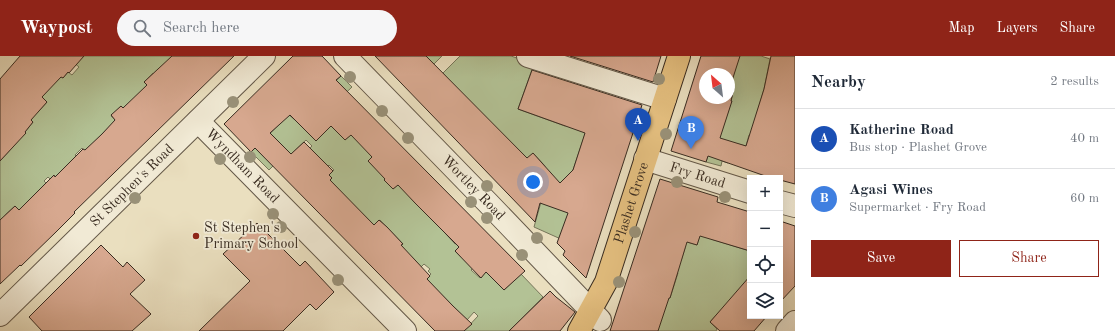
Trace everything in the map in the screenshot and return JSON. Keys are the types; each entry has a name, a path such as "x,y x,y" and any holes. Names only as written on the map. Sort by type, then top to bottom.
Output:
{"main road":[{"name":"Plashet Grove","path":"579,331 594,321 679,56"}],"street":[{"name":"St Stephen's Road","path":"0,315 264,56"},
{"name":"Wortley Road","path":"345,56 594,321"},
{"path":"528,56 665,99"},
{"name":"Wyndham Road","path":"198,121 405,331"},
{"name":"Fry Road","path":"646,159 747,191"},
{"path":"783,203 795,206"},
{"path":"787,331 795,322"}],"green space":[{"path":"66,56 80,60 84,56 175,56 158,78 153,73 144,82 160,98 136,121 121,106 111,116 116,120 85,151 82,148 75,155 88,169 65,167 55,177 54,176 50,179 48,177 44,181 46,183 19,210 15,206 6,214 0,223 0,157 2,159 33,122 26,116 39,111 47,102 36,92 45,63 63,78 68,72 72,75 79,67"},
{"path":"420,56 442,56 434,64"},
{"path":"460,56 511,56 534,64 518,109 565,126 592,113 569,182 570,213 563,240 534,227 541,202 545,166 533,153 515,171 443,73"},
{"path":"737,56 761,56 770,59 757,113 761,139 749,135 746,146 734,143 728,163 722,161 721,166 706,162 714,136 730,104 735,104 734,68"},
{"path":"341,76 352,87 332,106 323,122 329,128 343,114 334,129 345,140 357,129 378,151 368,161 376,169 381,165 395,168 384,180 393,189 399,184 437,225 444,219 452,226 445,233 455,244 466,240 455,251 461,257 465,253 476,265 471,270 480,278 486,272 502,278 497,283 504,290 521,274 543,297 509,331 464,331 478,316 474,312 467,320 426,279 431,274 428,271 430,269 424,264 411,277 399,247 403,244 380,220 374,225 334,185 326,183 332,178 329,175 334,170 329,165 322,172 310,148 312,146 306,140 291,154 288,151 269,170 251,152 289,115 295,120"},
{"path":"716,223 711,239 747,250 747,292 718,313 710,322 717,329 716,331 653,331 665,297 670,298 678,273 670,270 681,261 685,248 668,236 697,245 699,238 688,234"}],"building":[{"path":"20,56 84,56 69,73 68,72 63,78 61,77 42,97 47,102 31,120 33,122 25,132 26,133 0,161 0,79"},
{"path":"172,56 234,56 74,212 75,213 56,232 0,284 0,220 15,206 19,210 54,175 55,177 83,149 85,150 102,134 115,120 111,115 121,106 123,108 147,85 144,82"},
{"path":"293,56 322,56 341,76 336,80 525,271 504,290 486,272 481,278 455,251 459,247 398,185 393,189 384,180 385,179 368,161 372,157 351,135 345,140 331,126 316,141 290,115 270,133 291,154 304,142 333,171 329,175 332,178 330,180 374,225 379,220 387,227 403,244 401,245 430,276 427,279 472,324 464,331 435,331 255,148 251,152 224,124"},
{"path":"375,56 426,56 527,158 533,153 560,183 573,170 585,133 518,109 532,70 642,105 586,278 563,255 565,251 557,243 568,213 540,203 535,222"},
{"path":"570,56 661,56 653,82"},
{"path":"701,56 740,56 735,72 735,68 699,68 699,104 731,104 720,138 746,146 764,89 771,56 795,56 795,184 783,181 783,175 762,175 708,156 706,162 671,151"},
{"path":"660,179 718,197 717,202 747,211 747,250 700,236 697,245 687,242 658,331 610,331"},
{"path":"783,222 795,226 795,286 783,299"},
{"path":"257,223 300,266 305,261 334,292 316,310 310,304 283,331 199,331 250,281 223,254"},
{"path":"101,245 123,267 127,262 145,280 130,294 151,314 132,331 42,331 29,317"},
{"path":"747,279 747,319 764,319 754,331 720,331 710,322"},
{"path":"550,291 575,312 560,331 509,331"}],"place":[{"name":"Katherine Road","path":"638,141"},
{"name":"Agasi Wines","path":"691,149"},
{"name":"St Stephen's Primary School","path":"196,236"}]}
